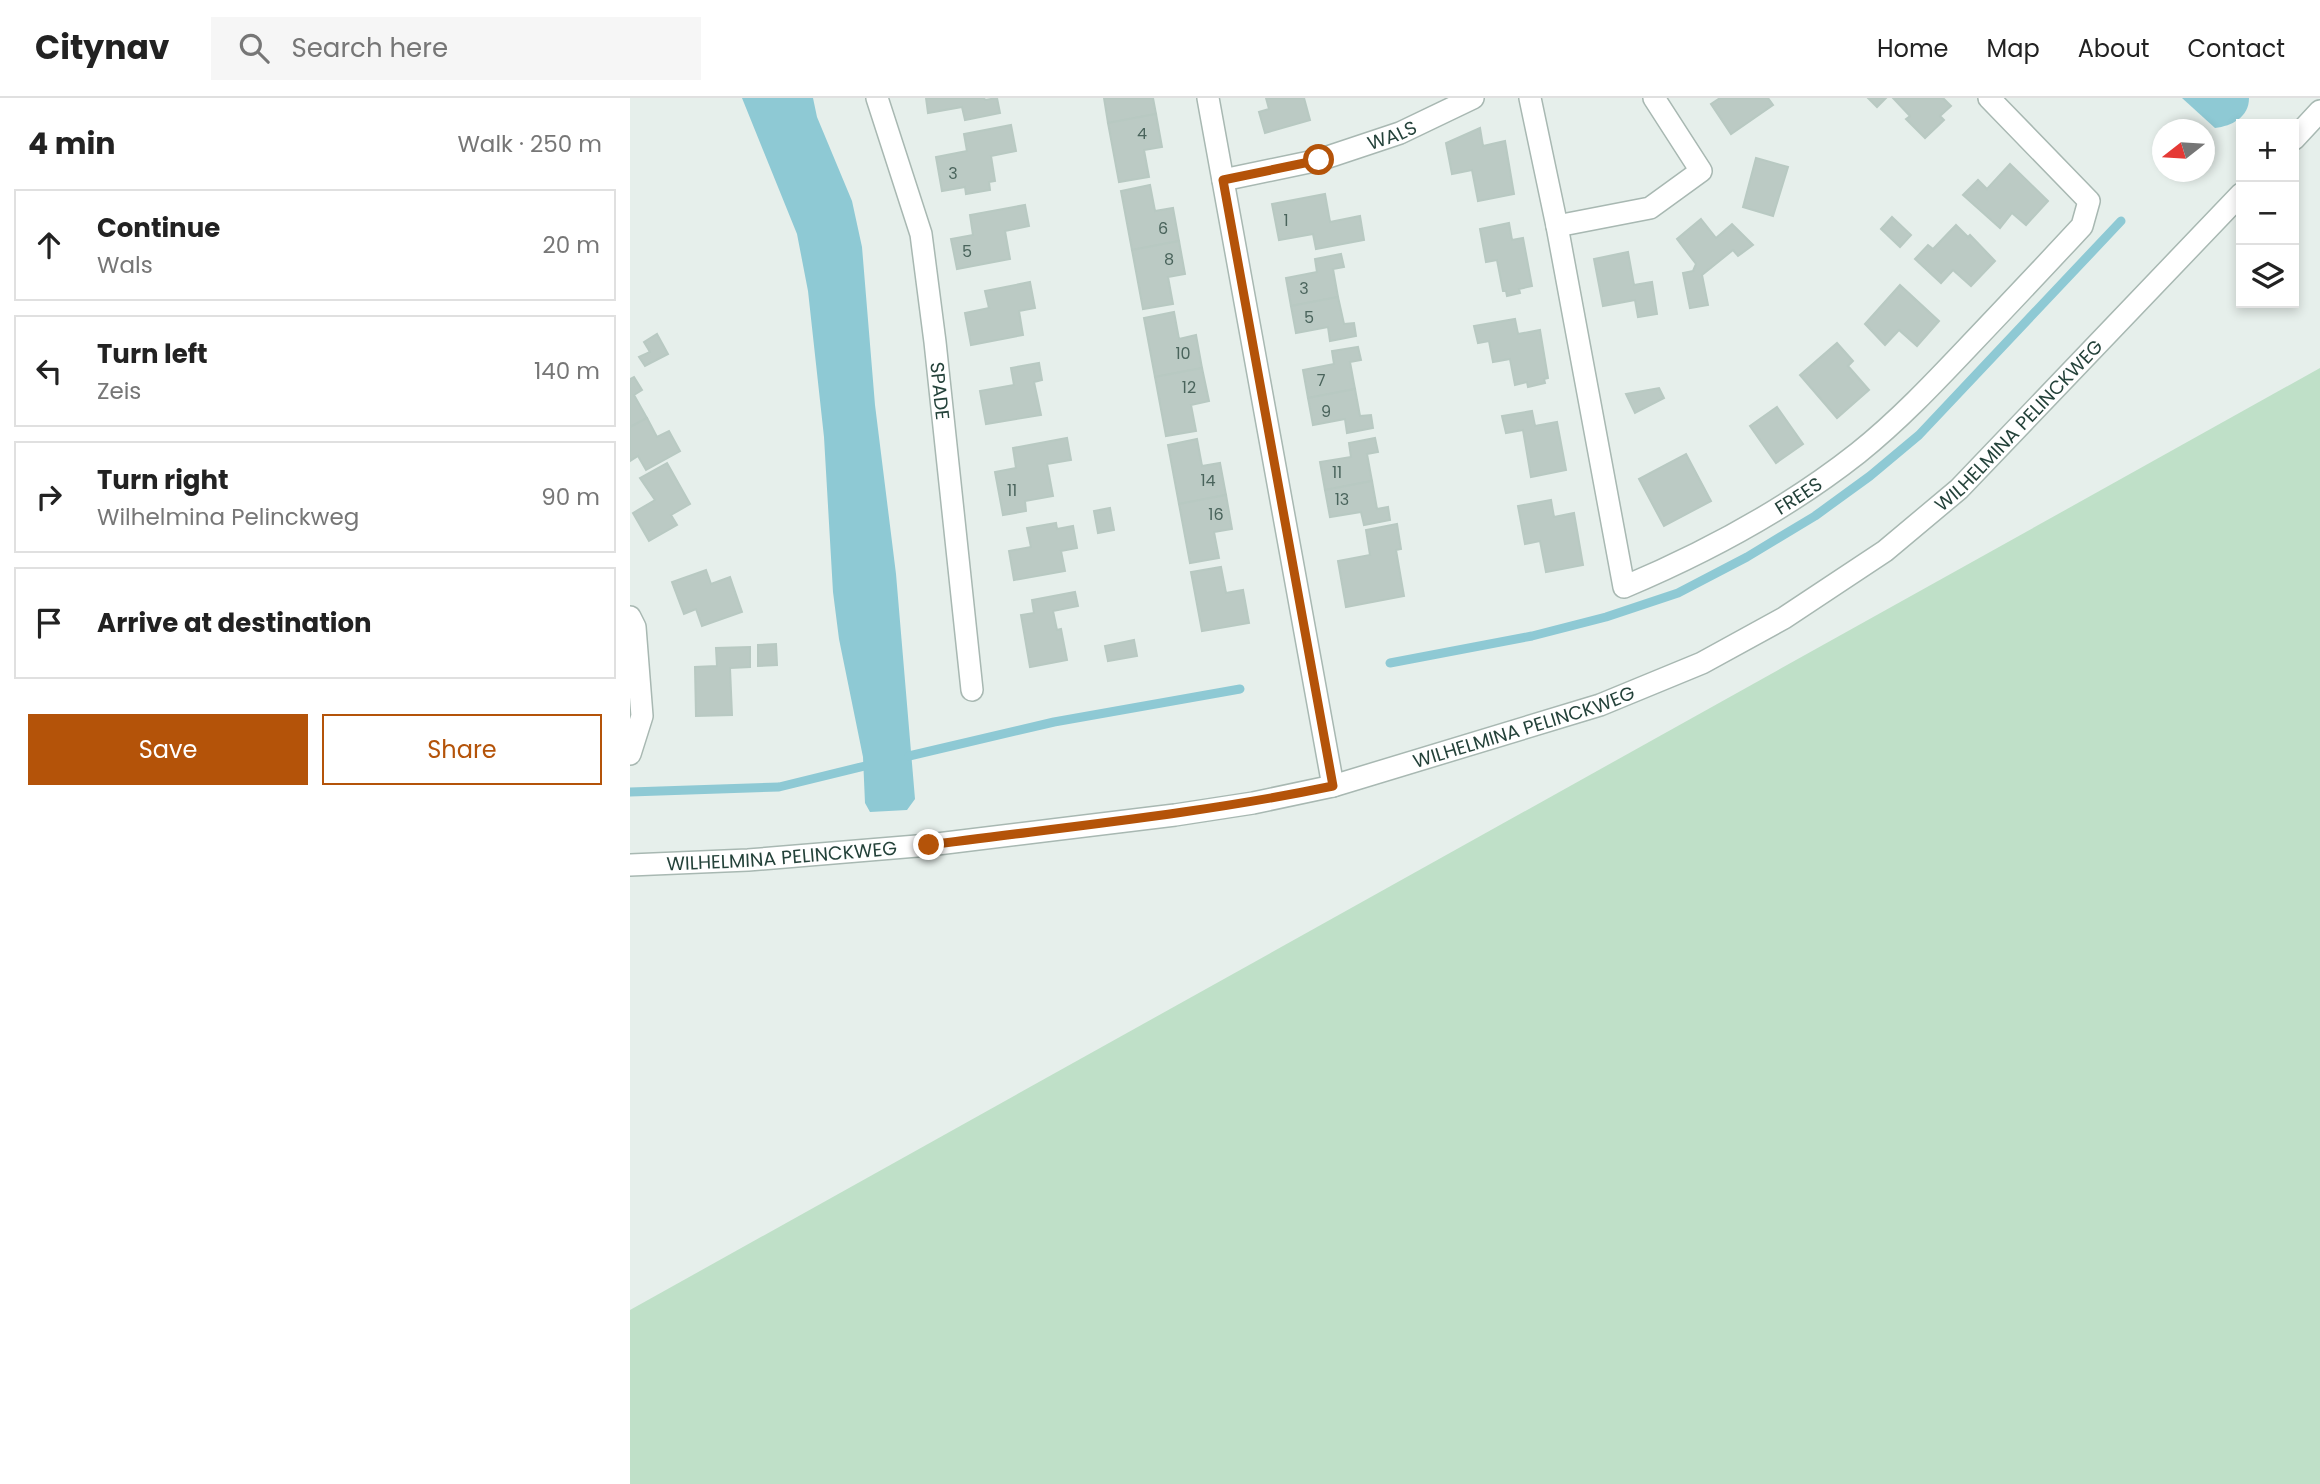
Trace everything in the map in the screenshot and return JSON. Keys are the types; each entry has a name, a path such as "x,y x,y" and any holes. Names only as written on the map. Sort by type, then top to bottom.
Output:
{"street":[{"name":"SPADE","path":"877,98 921,234 972,690"},
{"path":"1208,98 1333,786"},
{"name":"WALS","path":"1223,180 1319,160 1400,133 1473,98"},
{"name":"FREES","path":"1530,98 1557,226 1624,587 1670,568 1739,532 1785,505 1859,452 1928,389 2082,226 2089,201 1989,98"},
{"path":"1557,226 1650,208 1701,171 1654,98"},
{"path":"2299,133 2320,111"},
{"name":"WILHELMINA PELINCKWEG","path":"630,864 748,860 929,845 1253,803 1333,786 1600,705 1702,663 1784,618 1885,551 1959,489 2236,199"},
{"path":"630,617 635,626 642,716 630,754"}],"green space":[{"path":"2320,368 2320,1484 630,1484 630,1310"}],"water":[{"path":"742,98 813,98 817,117 852,201 862,247 875,405 896,574 915,799 907,810 870,812 865,803 863,757 839,639 833,592 824,437 808,291 797,234"},
{"path":"2182,98 2249,98 2243,115 2227,125 2215,128 2215,119 2205,119"}],"building":[{"path":"926,98 997,98 1000,113 965,120 962,107 928,113"},
{"path":"1104,98 1153,98 1156,114 1108,123"},
{"path":"1266,98 1304,98 1310,120 1265,133 1259,112 1269,109"},
{"path":"1720,98 1768,98 1773,105 1731,134 1711,104"},
{"path":"1868,98 1886,98 1877,107"},
{"path":"1893,98 1943,98 1951,106 1940,116 1944,120 1925,138 1906,119 1910,116"},
{"path":"1156,114 1162,147 1144,150 1149,177 1119,182 1108,123"},
{"path":"1011,125 1016,151 991,156 995,181 989,182 990,190 966,194 965,187 942,191 936,157 967,151 964,134"},
{"path":"1480,128 1483,146 1505,141 1514,194 1478,201 1472,170 1452,174 1446,143"},
{"path":"1756,158 1788,167 1773,216 1743,207"},
{"path":"2010,164 2048,201 2026,225 2012,213 2000,228 1963,195 1978,180 1987,189"},
{"path":"1150,185 1155,211 1173,208 1179,241 1132,250 1121,191"},
{"path":"1325,194 1330,222 1360,216 1364,240 1316,249 1313,234 1279,240 1272,204"},
{"path":"1025,205 1029,226 1005,231 1010,259 957,269 951,239 973,235 970,215"},
{"path":"1892,217 1911,235 1900,247 1881,229"},
{"path":"1701,219 1716,238 1732,224 1753,245 1738,256 1733,250 1702,275 1708,305 1690,308 1683,273 1693,271 1696,264 1677,239"},
{"path":"1509,223 1512,240 1523,238 1532,286 1507,296 1506,291 1503,291 1497,260 1486,262 1480,229"},
{"path":"1956,225 1968,237 1970,235 1995,261 1971,286 1953,270 1941,283 1915,259 1928,245 1933,249"},
{"path":"1179,241 1185,274 1168,277 1173,304 1143,309 1132,250"},
{"path":"1628,252 1634,285 1652,282 1657,314 1638,317 1635,300 1603,306 1594,259"},
{"path":"1341,254 1344,267 1333,269 1338,297 1291,306 1286,278 1317,272 1315,259"},
{"path":"1030,282 1035,308 1019,311 1023,335 971,345 965,313 989,308 985,291"},
{"path":"1900,285 1939,321 1917,346 1899,330 1885,345 1865,324"},
{"path":"1338,297 1344,324 1354,323 1356,336 1330,341 1328,327 1296,333 1291,306"},
{"path":"1174,312 1179,339 1196,335 1202,368 1155,377 1144,318"},
{"path":"1515,319 1518,334 1540,330 1548,378 1544,379 1545,383 1528,387 1527,382 1515,385 1510,359 1493,362 1489,341 1478,343 1474,326"},
{"path":"657,334 668,354 645,366 639,357 650,352 644,342"},
{"path":"1837,343 1853,361 1848,366 1869,390 1837,418 1800,375"},
{"path":"1358,347 1361,360 1350,362 1355,389 1308,398 1303,370 1334,364 1332,351"},
{"path":"1039,363 1042,380 1034,382 1041,415 986,424 980,391 1014,385 1011,368"},
{"path":"1202,368 1209,401 1191,405 1196,431 1166,436 1155,377"},
{"path":"634,377 642,390 634,395 647,418 630,427 630,379"},
{"path":"1659,388 1664,398 1635,413 1626,394"},
{"path":"1355,389 1360,416 1371,415 1373,428 1347,433 1345,419 1313,425 1308,398"},
{"path":"1777,407 1803,444 1776,463 1750,426"},
{"path":"1532,411 1535,426 1557,422 1566,470 1531,477 1523,430 1506,433 1502,416"},
{"path":"647,418 657,437 669,431 680,451 646,470 638,456 630,461 630,427"},
{"path":"1067,438 1071,460 1047,464 1053,496 1025,501 1026,511 1003,515 995,472 1016,468 1013,448"},
{"path":"1375,438 1378,452 1367,454 1372,481 1325,490 1320,462 1351,457 1349,443"},
{"path":"1197,439 1202,466 1220,463 1226,495 1179,504 1168,445"},
{"path":"1686,454 1711,501 1664,526 1639,479"},
{"path":"667,463 690,504 671,515 677,525 649,541 633,513 655,500 640,478"},
{"path":"1372,481 1377,509 1388,507 1390,520 1364,525 1361,512 1330,517 1325,490"},
{"path":"1226,495 1232,529 1214,532 1219,558 1190,563 1179,504"},
{"path":"1551,500 1554,517 1574,513 1583,565 1546,572 1540,541 1525,544 1518,506"},
{"path":"1110,508 1114,530 1098,533 1094,511"},
{"path":"1056,523 1057,529 1073,526 1077,548 1061,551 1065,571 1014,580 1009,551 1031,547 1027,528"},
{"path":"1397,524 1401,549 1396,550 1404,596 1346,607 1338,561 1370,555 1366,530"},
{"path":"1221,567 1226,593 1243,590 1249,623 1202,631 1191,572"},
{"path":"706,570 711,584 730,577 742,612 702,626 696,609 684,614 672,582"},
{"path":"1075,592 1078,606 1053,611 1057,630 1061,629 1067,660 1030,667 1021,615 1034,613 1032,600"},
{"path":"1134,640 1137,656 1108,661 1105,646"},
{"path":"776,644 777,665 758,666 758,645"},
{"path":"750,647 750,667 730,668 732,715 696,716 695,667 717,666 716,648"}],"waterway":[{"path":"1390,663 1532,636 1606,617 1678,593 1747,557 1815,516 1870,476 1919,435 2121,221"},
{"path":"909,756 1054,722 1240,689"},
{"path":"630,792 779,787 865,766"}],"route":[{"path":"929,845 1175,815 1253,803 1333,786 1223,180 1319,160"}]}
